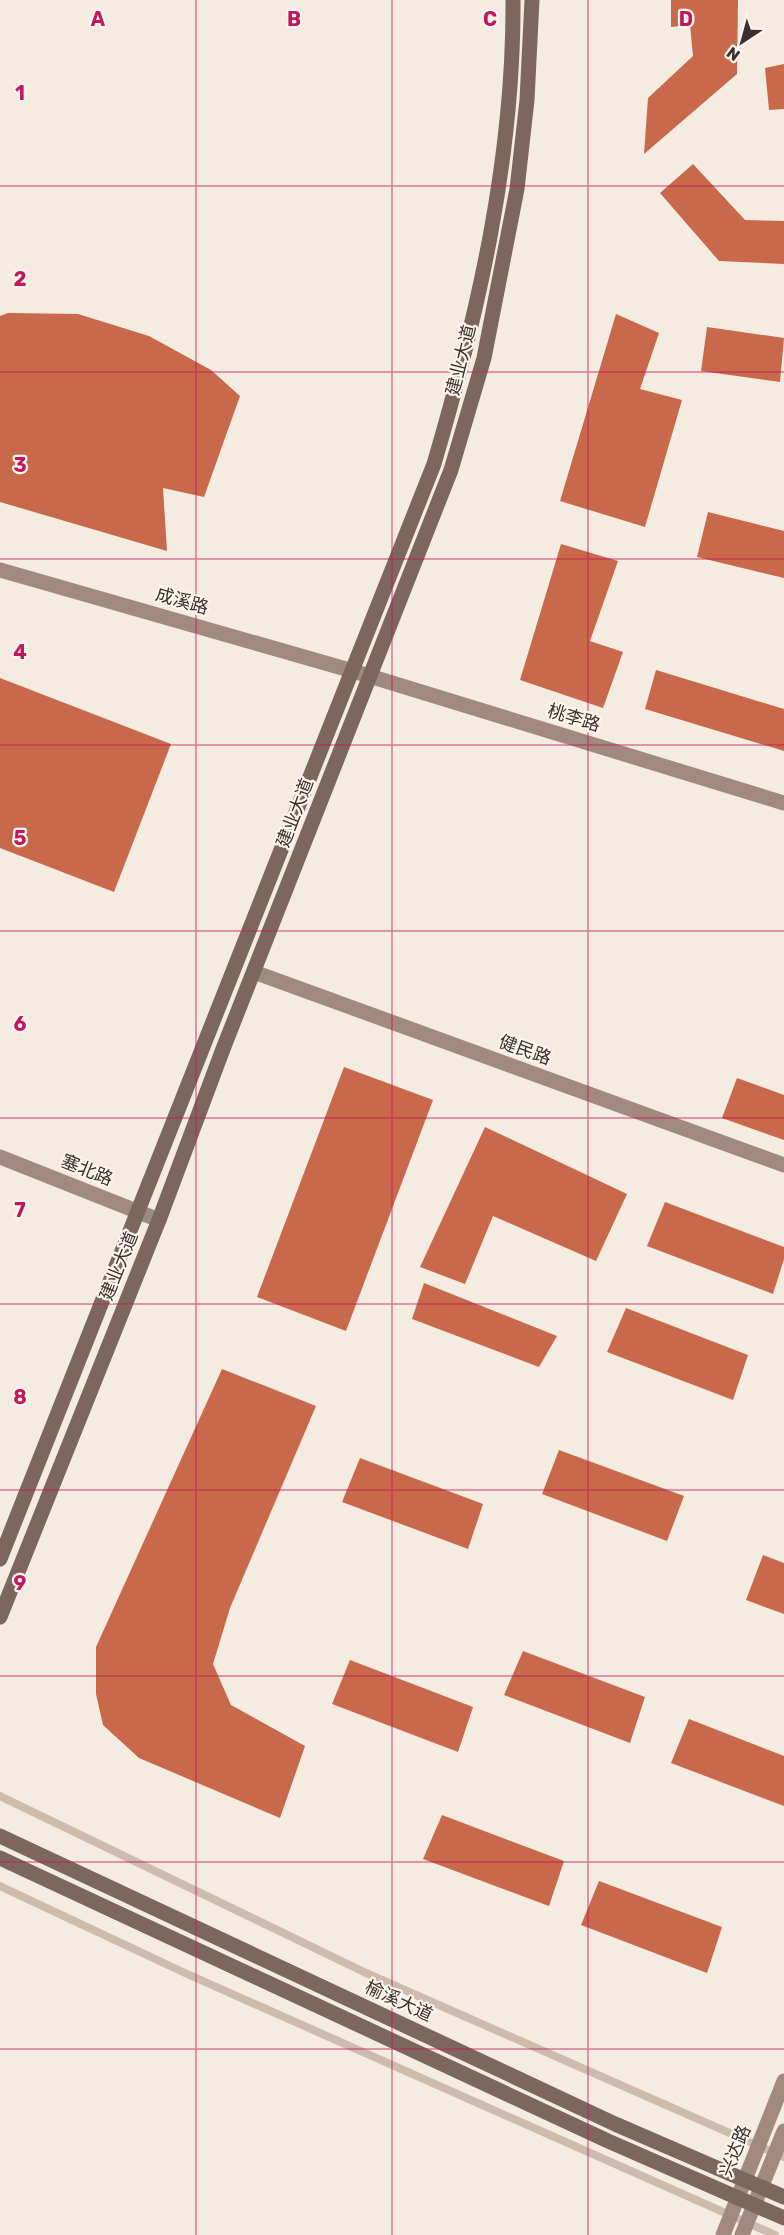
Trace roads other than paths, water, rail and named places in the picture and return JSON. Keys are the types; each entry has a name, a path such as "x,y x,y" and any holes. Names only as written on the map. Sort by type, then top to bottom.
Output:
{"main road":[{"name":"建业大道","path":"0,1559 434,464 466,354 499,187 509,103 513,0"},
{"name":"建业大道","path":"0,1617 159,1220 451,470 484,358 517,189 527,100 532,0"},
{"name":"成溪路","path":"0,570 353,670"},
{"name":"桃李路","path":"353,670 784,803"},
{"name":"健民路","path":"254,972 784,1166"},
{"name":"塞北路","path":"0,1157 159,1220"},
{"name":"榆溪大道","path":"0,1836 615,2124 784,2197"},
{"path":"0,1858 608,2141 784,2218"},
{"name":"兴达路","path":"723,2235 784,2081"},
{"path":"744,2229 761,2188 779,2155 784,2131"}],"lane":[{"path":"0,1796 364,1972 779,2155"},
{"path":"0,1886 196,1978 731,2216 744,2229 775,2235"}]}
